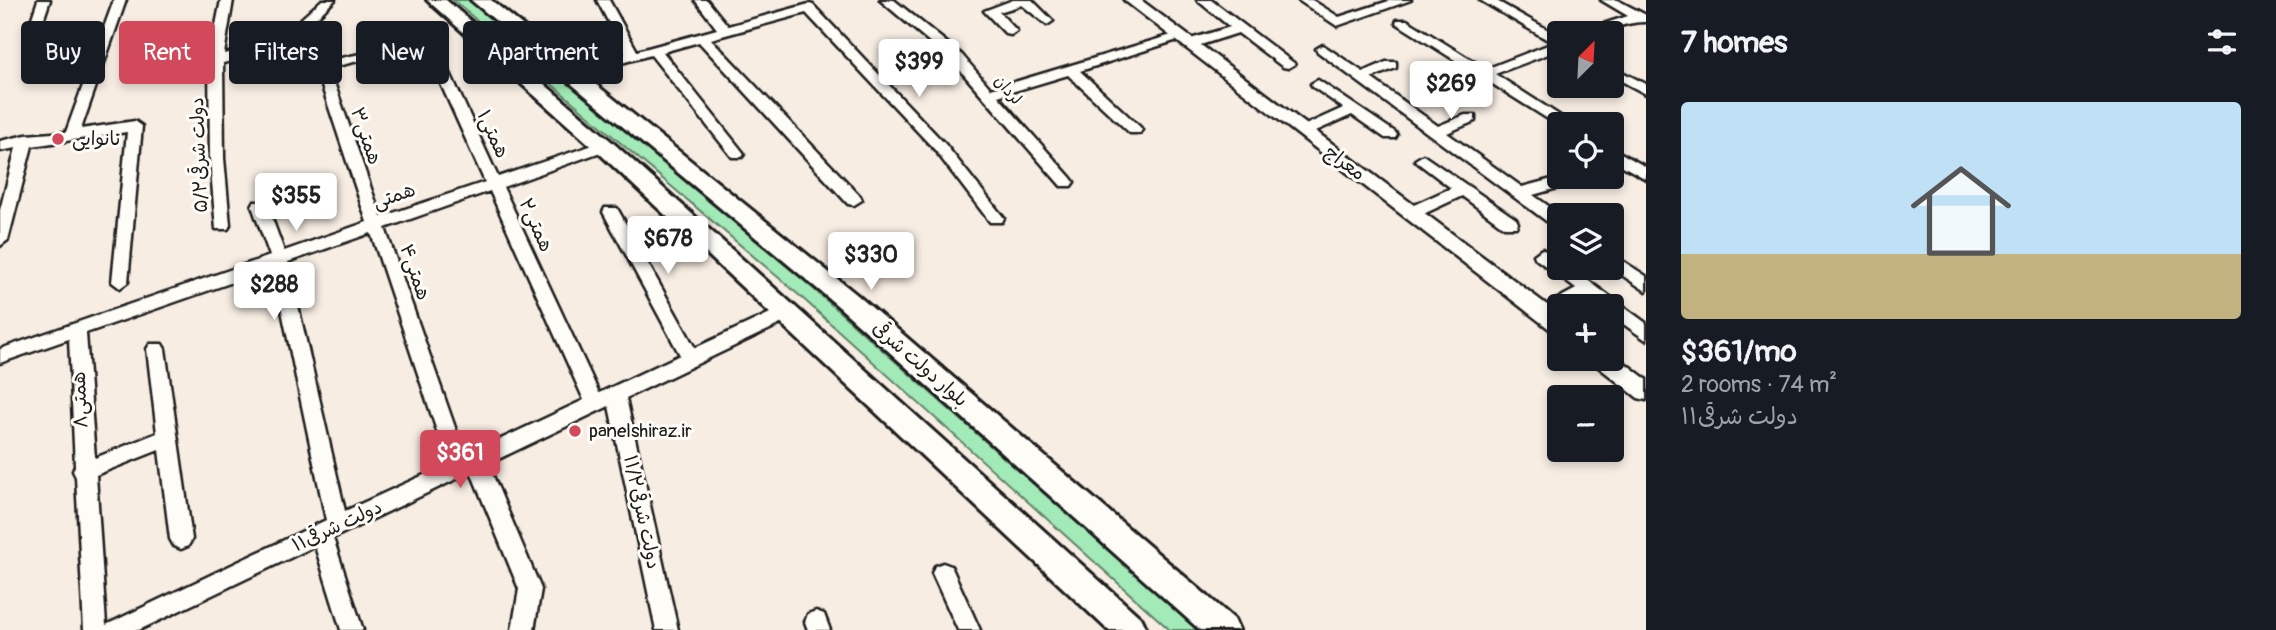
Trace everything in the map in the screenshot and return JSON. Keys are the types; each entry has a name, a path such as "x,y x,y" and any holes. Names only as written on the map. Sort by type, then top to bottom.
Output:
{"main road":[{"path":"436,0 604,146 1131,630"},
{"name":"بلوار دولت شرقی","path":"480,0 506,21"},
{"name":"بلوار دولت شرقی","path":"582,84 846,300 1223,630"}],"street":[{"path":"38,18 44,0"},
{"path":"72,134 120,0"},
{"name":"۵/۲دولت شرقی","path":"222,225 217,158 216,60 227,0"},
{"name":"۳همتی","path":"306,21 328,0"},
{"path":"603,0 633,56"},
{"path":"701,0 726,32"},
{"name":"لردان","path":"886,0 957,58 1066,182"},
{"path":"1012,31 990,11 1025,0 1046,20"},
{"name":"معراج","path":"1131,0 1547,316"},
{"path":"1203,0 1288,64"},
{"path":"1304,0 1337,22 1402,0"},
{"path":"1486,0 1547,36"},
{"path":"1607,0 1642,18"},
{"path":"623,59 809,8 940,147 996,218"},
{"path":"1624,23 1642,18"},
{"path":"1402,23 1547,112"},
{"path":"988,94 1240,27"},
{"path":"703,38 854,200"},
{"path":"1484,74 1547,48"},
{"path":"1323,49 1547,213"},
{"path":"655,51 737,155"},
{"path":"216,60 229,57"},
{"path":"1361,77 1391,65"},
{"path":"1071,70 1135,130"},
{"path":"1624,78 1646,90"},
{"name":"۳همتی","path":"328,84 377,225"},
{"name":"۱همتی","path":"448,84 495,184"},
{"path":"1318,84 1390,135"},
{"path":"1304,131 1353,109"},
{"path":"1436,132 1470,118"},
{"path":"0,146 26,140 135,126 120,282"},
{"path":"0,240 26,140"},
{"name":"همتی","path":"0,356 604,146"},
{"path":"1629,163 1646,155"},
{"path":"1423,160 1510,223"},
{"path":"1624,160 1646,174"},
{"name":"۲همتی","path":"495,184 595,404"},
{"path":"1520,193 1547,186"},
{"path":"1411,213 1463,189"},
{"path":"260,206 279,259 306,377 330,529 352,630"},
{"path":"611,212 691,358"},
{"name":"۴همتی","path":"377,225 414,333 467,464 530,589 523,630"},
{"path":"1542,255 1594,294"},
{"path":"1624,269 1646,285"},
{"path":"1584,294 1589,290"},
{"name":"۱۱دولت شرقی","path":"116,630 150,622 330,529 786,313"},
{"path":"1624,317 1646,333"},
{"name":"همتی۸","path":"77,329 83,471 95,630"},
{"path":"156,349 181,539"},
{"path":"1620,371 1646,391"},
{"name":"۱۱/۲دولت شرقی","path":"616,394 667,630"},
{"path":"83,471 167,438"},
{"path":"943,573 969,630"}],"green space":[{"path":"453,0 469,0 494,21 478,21"},
{"path":"551,84 569,84 808,284 1198,630 1170,630 800,296"}],"place":[{"name":"نانوایی","path":"58,139"},
{"name":"panelshiraz.ir","path":"575,431"}]}
